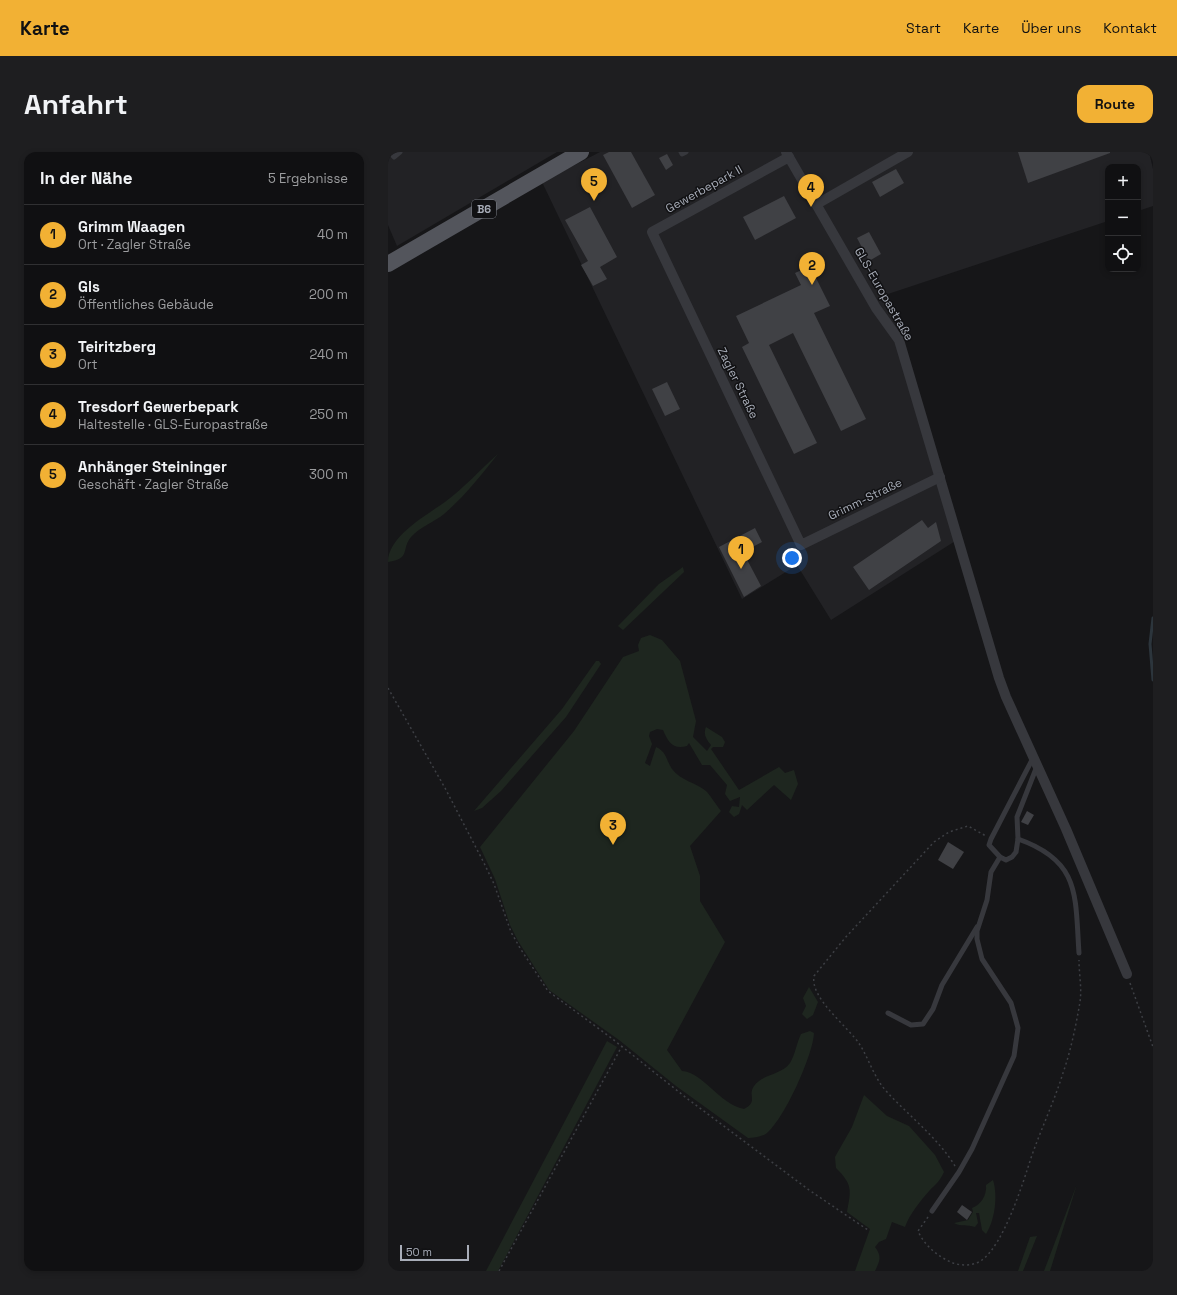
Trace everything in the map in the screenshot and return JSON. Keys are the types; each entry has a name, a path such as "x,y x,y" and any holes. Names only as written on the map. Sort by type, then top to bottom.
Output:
{"main road":[{"name":"B6","path":"388,264 581,152"}],"street":[{"path":"817,204 908,152"},
{"name":"GLS-Europastraße","path":"788,155 876,308 899,340 940,477 975,602 999,678 1066,828 1127,974"},
{"name":"Gewerbepark II","path":"652,232 788,155"},
{"name":"Zagler Straße","path":"652,232 801,545"},
{"name":"Grimm-Straße","path":"801,545 940,477"}],"lane":[{"path":"390,152 394,157 400,152"},
{"path":"680,152 682,154 686,152"},
{"path":"1035,761 1017,817 1018,839 1016,852 1012,857 1006,860 1000,857 989,845 1035,761"},
{"path":"1018,839 1037,846 1051,854 1066,871 1075,902 1079,953"},
{"path":"932,1211 959,1172 985,1122 1014,1056 1017,1042 1018,1028 1010,1002 982,959 978,950 977,931 982,920 987,900 991,872 1000,857"},
{"path":"888,1013 911,1025 923,1024 933,1009 942,985 982,920"}],"path":[{"path":"388,688 445,788 484,863 494,884 511,932 528,962 548,992 622,1046 689,1100 809,1190 868,1230"},
{"path":"959,1172 941,1146 916,1122 875,1076 859,1043 819,998 813,983 814,976 845,938 934,842 949,832 968,826 991,839"},
{"path":"932,1211 918,1231 921,1238 945,1260 960,1264 975,1264 986,1256 996,1242 1022,1187 1031,1157 1064,1072 1080,1001 1079,953"},
{"path":"1127,974 1153,1047"},
{"path":"499,1271 622,1046"}],"shaded area":[{"path":"388,152 557,152 397,246 388,225"},
{"path":"600,152 1149,152 1153,169 1153,206 1141,210 1141,164 1105,164 1105,222 888,294 960,538 831,620 797,565 742,599 542,182"},
{"path":"498,454 459,500 444,514 411,537 408,541 403,556 400,559 388,562 394,543 401,535 419,520 452,497"},
{"path":"683,567 684,572 623,630 618,626 659,584"},
{"path":"650,635 662,640 680,661 696,721 693,737 707,751 711,745 706,736 706,727 722,737 725,742 723,747 713,747 711,749 739,790 779,767 785,773 794,770 798,784 791,800 774,785 747,810 742,805 739,814 734,817 729,812 732,806 739,807 740,797 730,801 725,794 727,785 710,765 702,765 689,743 687,746 678,747 669,741 663,730 657,729 650,732 649,736 652,744 645,763 650,766 656,747 660,749 672,769 684,779 706,791 721,811 690,846 700,876 700,901 725,942 667,1050 682,1071 697,1077 727,1101 744,1109 751,1103 752,1090 758,1082 782,1070 790,1063 801,1034 810,1031 814,1033 809,1056 790,1100 775,1124 766,1134 758,1137 748,1138 676,1086 619,1040 549,990 518,941 510,925 495,879 480,847 574,731 623,657 639,651 638,645 641,638"},
{"path":"596,661 599,661 601,664 566,717 501,791 482,808 474,811 562,709"},
{"path":"809,987 818,1002 813,1015 807,1019 802,1014 806,1006 803,998"},
{"path":"607,1041 617,1047 498,1271 486,1271"},
{"path":"864,1095 887,1116 909,1126 935,1155 944,1172 916,1208 905,1227 892,1222 886,1239 879,1242 875,1247 879,1253 880,1259 875,1271 855,1271 870,1229 847,1212 850,1193 849,1188 842,1174 836,1168 835,1157 852,1127"},
{"path":"993,1180 995,1186 995,1208 992,1222 986,1234 982,1230 979,1213 976,1213 978,1223 975,1227 954,1223 968,1220 973,1212 972,1208 978,1205 983,1199 986,1192 986,1185"},
{"path":"1077,1184 1050,1271 1044,1271"},
{"path":"1037,1236 1023,1271 1018,1271 1030,1237"}],"building":[{"path":"609,152 631,152 655,195 632,208 603,155"},
{"path":"1018,152 1110,152 1110,153 1028,183"},
{"path":"667,154 673,165 666,170 659,158"},
{"path":"896,169 904,183 880,197 872,182"},
{"path":"784,196 796,218 755,240 743,217"},
{"path":"590,207 617,257 600,267 607,279 593,286 581,265 588,261 565,220"},
{"path":"869,232 881,254 869,261 857,238"},
{"path":"810,266 830,306 814,313 866,419 841,431 793,333 769,345 817,443 794,454 742,347 749,343 736,316 801,285 795,273"},
{"path":"667,382 680,409 665,416 652,389"},
{"path":"922,520 928,528 936,522 941,541 869,590 853,567"},
{"path":"755,528 762,542 743,552 761,586 744,597 719,547"},
{"path":"1027,811 1034,815 1028,825 1021,822"},
{"path":"948,842 964,852 953,869 938,860"},
{"path":"962,1205 972,1212 967,1220 957,1212"}],"waterway":[{"path":"1153,618 1150,644 1153,680"}],"place":[{"name":"Anhänger Steininger","path":"594,201"},
{"name":"Tresdorf Gewerbepark","path":"811,207"},
{"name":"Gls","path":"812,285"},
{"name":"Grimm Waagen","path":"741,569"},
{"name":"Teiritzberg","path":"613,845"}]}
